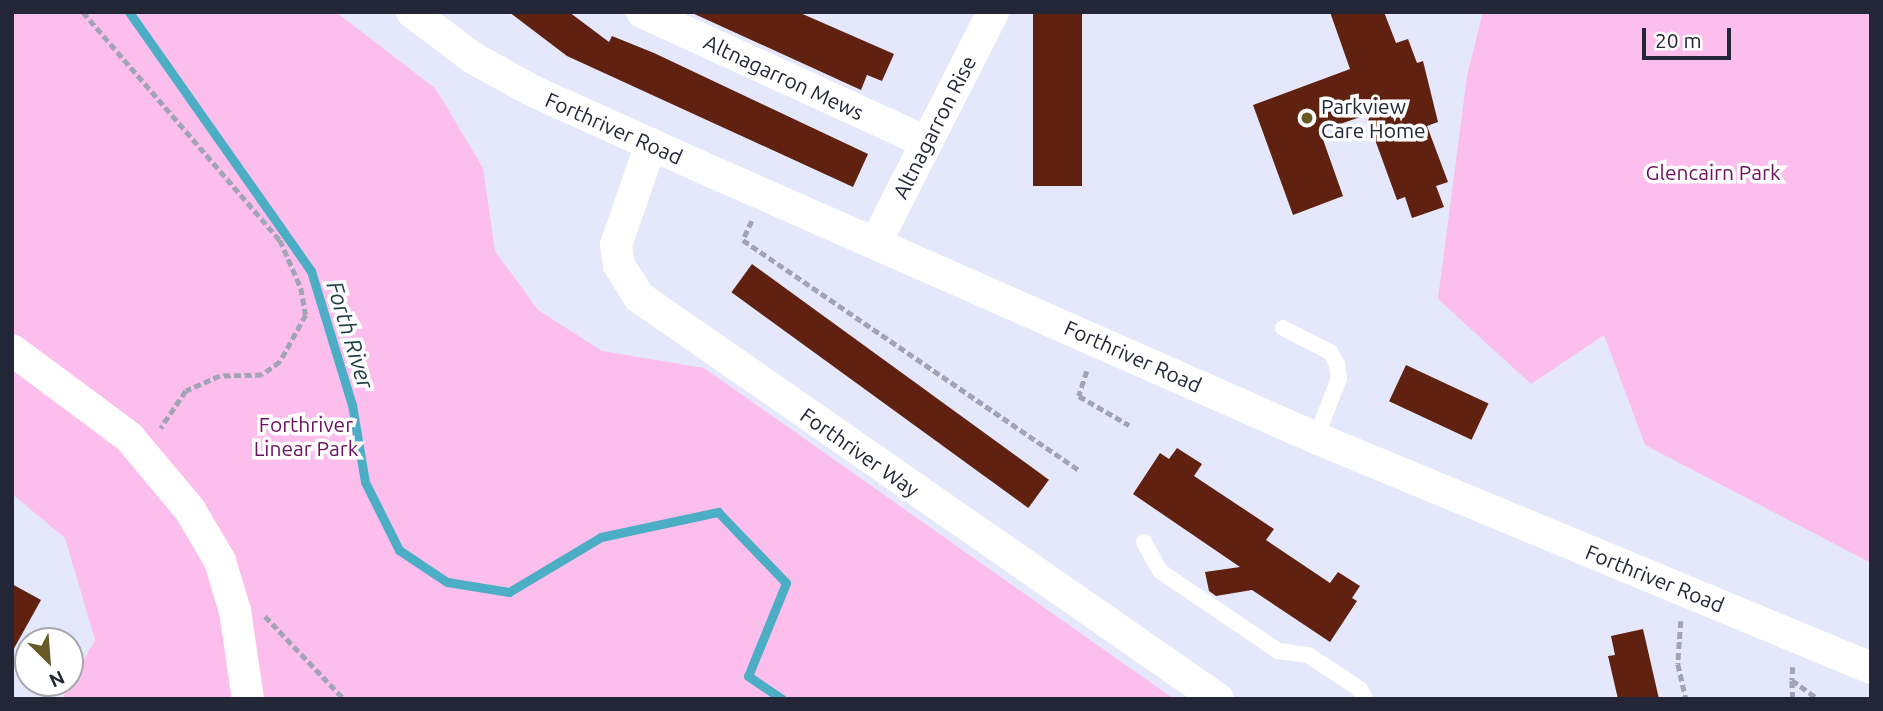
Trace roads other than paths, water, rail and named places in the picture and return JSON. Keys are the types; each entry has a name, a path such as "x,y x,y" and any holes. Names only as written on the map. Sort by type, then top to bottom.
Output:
{"street":[{"name":"Forthriver Road","path":"412,12 485,64 651,144 1317,438 1871,668"},
{"name":"Altnagarron Mews","path":"642,12 926,142"},
{"name":"Altnagarron Rise","path":"876,242 993,12"},
{"name":"Forthriver Way","path":"651,144 616,245 619,265 639,297 1218,699"},
{"path":"12,350 129,437 190,510 220,561 235,611 248,699"}],"lane":[{"path":"1283,328 1330,352 1337,364 1339,378 1317,438"},
{"path":"1144,542 1160,571 1278,651 1308,655 1360,689 1365,699"}],"waterway":[{"name":"Forth River","path":"129,12 311,271 352,405 365,482 399,550 447,582 509,592 601,537 718,512 786,583 748,676 782,699"}],"place":[{"name":"Parkview Care Home","path":"1307,118"}],"park label":[{"name":"Glencairn Park","path":"1713,172"},
{"name":"Forthriver Linear Park","path":"306,436"}]}
